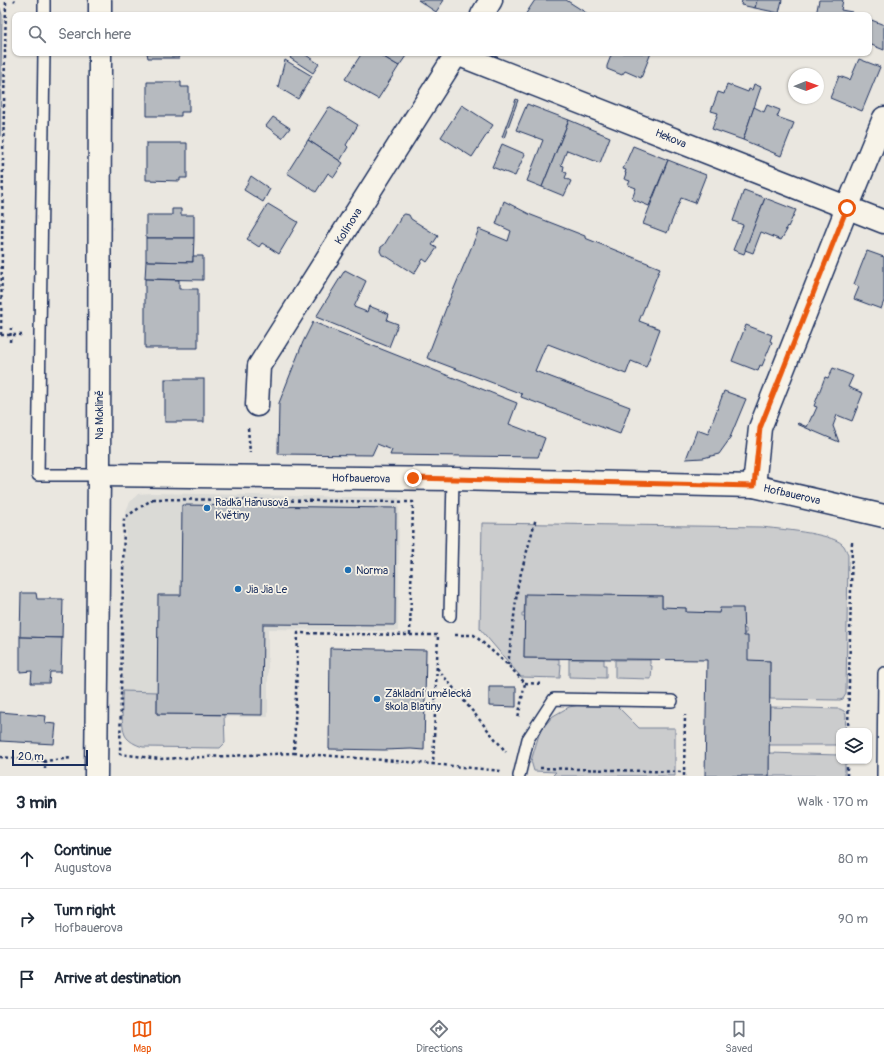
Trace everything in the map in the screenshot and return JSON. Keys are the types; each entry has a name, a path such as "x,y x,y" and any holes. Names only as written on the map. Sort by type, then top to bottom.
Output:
{"street":[{"path":"100,0 100,12"},
{"path":"484,12 491,0"},
{"name":"Na Moklině","path":"96,776 99,475 100,56"},
{"name":"Kolínova","path":"257,405 259,366 455,56"},
{"name":"Hekova","path":"465,56 884,222"},
{"path":"754,486 760,428 884,118"},
{"name":"Hofbauerova","path":"99,475 453,479 754,486 884,516"}],"lane":[{"path":"44,0 44,12"},
{"path":"44,56 38,475 99,475"},
{"path":"450,616 453,479"},
{"path":"883,776 884,673"},
{"path":"520,774 528,739 554,699 672,701"}],"path":[{"path":"1,335 1,157 6,0"},
{"path":"10,342 11,328"},
{"path":"250,477 246,406 257,405"},
{"path":"410,635 413,502 153,499 124,518 120,754 160,759 294,753 433,764 520,774 525,774 529,768 684,772"},
{"path":"508,665 518,584 536,518"},
{"path":"848,728 852,541"},
{"path":"294,753 298,633 438,635 433,764"},
{"path":"453,635 474,635 508,665 525,683 518,720"},
{"path":"437,667 510,757 507,772"},
{"path":"0,757 45,761 74,757"},
{"path":"45,761 45,769"},
{"path":"847,764 847,776"}],"shaded area":[{"path":"0,8 2,15 0,137"},
{"path":"138,494 399,498 398,631 268,629 268,717 224,717 225,743 220,748 143,747 134,744 125,735 122,722 126,511 130,502"},
{"path":"482,523 761,527 816,534 836,540 845,547 848,554 846,694 843,699 840,700 770,699 770,661 748,661 744,636 746,629 743,628 743,609 720,609 720,613 686,613 686,608 662,608 662,596 525,595 524,613 522,613 522,617 525,617 524,658 559,659 559,664 561,664 560,678 521,677 480,629"},
{"path":"569,659 604,659 604,665 606,665 606,678 569,677"},
{"path":"615,660 650,660 650,665 652,666 651,679 615,678"},
{"path":"122,691 157,692 157,714 224,715 225,743 220,748 143,747 135,744 128,739 124,731"},
{"path":"585,704 616,705 639,728 675,728 675,776 554,776 553,775 556,772 534,771 531,761 540,731 553,716 569,707"},
{"path":"770,707 840,709 844,711 846,715 845,728 836,728 836,745 769,745"},
{"path":"769,753 836,755 836,764 845,764 845,776 769,776"}],"building":[{"path":"418,0 444,0 436,12"},
{"path":"535,0 566,0 585,12 527,12"},
{"path":"742,0 757,0 755,8 741,5"},
{"path":"757,0 782,0 779,12 755,8"},
{"path":"819,0 843,0 841,10 852,12 817,12"},
{"path":"872,20 884,25 884,50 872,45"},
{"path":"148,56 179,56 179,58 148,58"},
{"path":"291,56 307,56 319,64 313,73 290,58"},
{"path":"360,56 382,56 399,66 378,99 345,79"},
{"path":"382,56 406,56 399,66"},
{"path":"611,56 650,56 641,78 625,71 622,75 607,69"},
{"path":"859,59 880,67 862,111 830,98 839,76 850,80"},
{"path":"285,60 312,76 298,99 278,87"},
{"path":"147,82 181,82 181,87 189,87 189,112 181,112 181,116 147,116"},
{"path":"727,84 748,92 749,89 752,90 754,84 761,87 743,140 712,129 718,113 711,111 718,92 724,94"},
{"path":"516,99 518,100 504,138 502,137"},
{"path":"527,104 569,120 542,187 527,181 543,140 516,130"},
{"path":"462,105 493,125 472,157 441,137"},
{"path":"767,105 780,110 777,117 794,123 781,156 743,140 754,107 764,112"},
{"path":"329,107 358,125 346,145 348,147 340,161 308,140"},
{"path":"273,117 290,128 282,138 266,126"},
{"path":"569,120 610,137 600,163 567,150 561,165 564,166 563,171 567,173 565,178 571,181 564,196 542,187"},
{"path":"308,140 343,163 334,177 328,173 316,192 287,173"},
{"path":"146,143 187,143 187,178 180,178 180,181 146,180"},
{"path":"502,144 525,154 515,176 492,167"},
{"path":"633,146 668,160 649,206 632,199 636,188 628,185 630,181 624,179 626,170 623,169"},
{"path":"668,160 706,175 695,203 681,198 667,233 643,224"},
{"path":"251,176 270,189 263,202 244,190"},
{"path":"744,190 765,198 744,254 733,250 743,225 733,221"},
{"path":"765,198 796,210 781,240 761,232 753,253 745,250"},
{"path":"504,201 531,215 660,268 639,321 660,329 646,367 631,361 626,374 548,344 545,347 535,371 630,407 620,434 521,397 522,394 427,358 479,229 508,241 511,231 496,224"},
{"path":"268,204 298,222 279,254 262,243 259,247 247,239"},
{"path":"172,209 181,209 181,215 194,215 194,238 146,238 146,215 172,215"},
{"path":"402,215 409,215 411,219 438,236 432,245 437,248 427,262 423,259 414,274 382,255 380,251 381,247 384,245"},
{"path":"146,238 194,238 193,262 146,261"},
{"path":"867,251 884,257 884,301 881,309 854,299 859,287 854,284"},
{"path":"193,256 203,256 203,280 145,279 146,261 193,262"},
{"path":"345,270 366,281 354,307 367,312 369,306 389,314 387,320 398,324 389,347 316,317"},
{"path":"145,279 179,280 179,289 198,289 198,348 145,348"},
{"path":"313,322 517,403 509,424 545,438 538,457 390,455 392,450 377,444 372,455 278,454 279,403 303,342"},
{"path":"746,325 772,335 770,341 772,342 762,366 760,365 758,371 732,361"},
{"path":"833,368 853,376 848,387 863,393 852,421 837,415 833,426 839,442 797,424 798,423 807,427 817,407 814,406 825,377 828,378"},
{"path":"165,379 204,379 204,422 165,422"},
{"path":"724,391 746,399 729,440 719,454 703,458 686,459 697,430 708,434"},
{"path":"182,505 396,508 395,625 263,624 262,715 157,714 158,595 181,595"},
{"path":"21,593 36,593 37,599 63,599 62,638 20,637"},
{"path":"525,594 662,596 662,607 686,608 686,612 719,613 720,608 743,608 744,636 748,636 748,660 770,661 769,776 705,776 707,660 524,658"},
{"path":"20,637 62,638 61,672 50,672 49,683 31,683 32,671 20,672"},
{"name":"Základní umělecká škola Blatiny","path":"330,648 426,650 424,750 329,749"},
{"path":"489,687 516,687 516,707 489,706"},
{"path":"0,712 46,716 45,723 56,724 54,744 0,741"}],"place":[{"name":"Radka Hanusová Květiny","path":"207,508"},
{"name":"Norma","path":"348,570"},
{"name":"Jia Jia Le","path":"238,589"},
{"name":"Základní umělecká škola Blatiny","path":"377,699"}],"route":[{"path":"413,478 754,486 760,428 847,208"}]}
